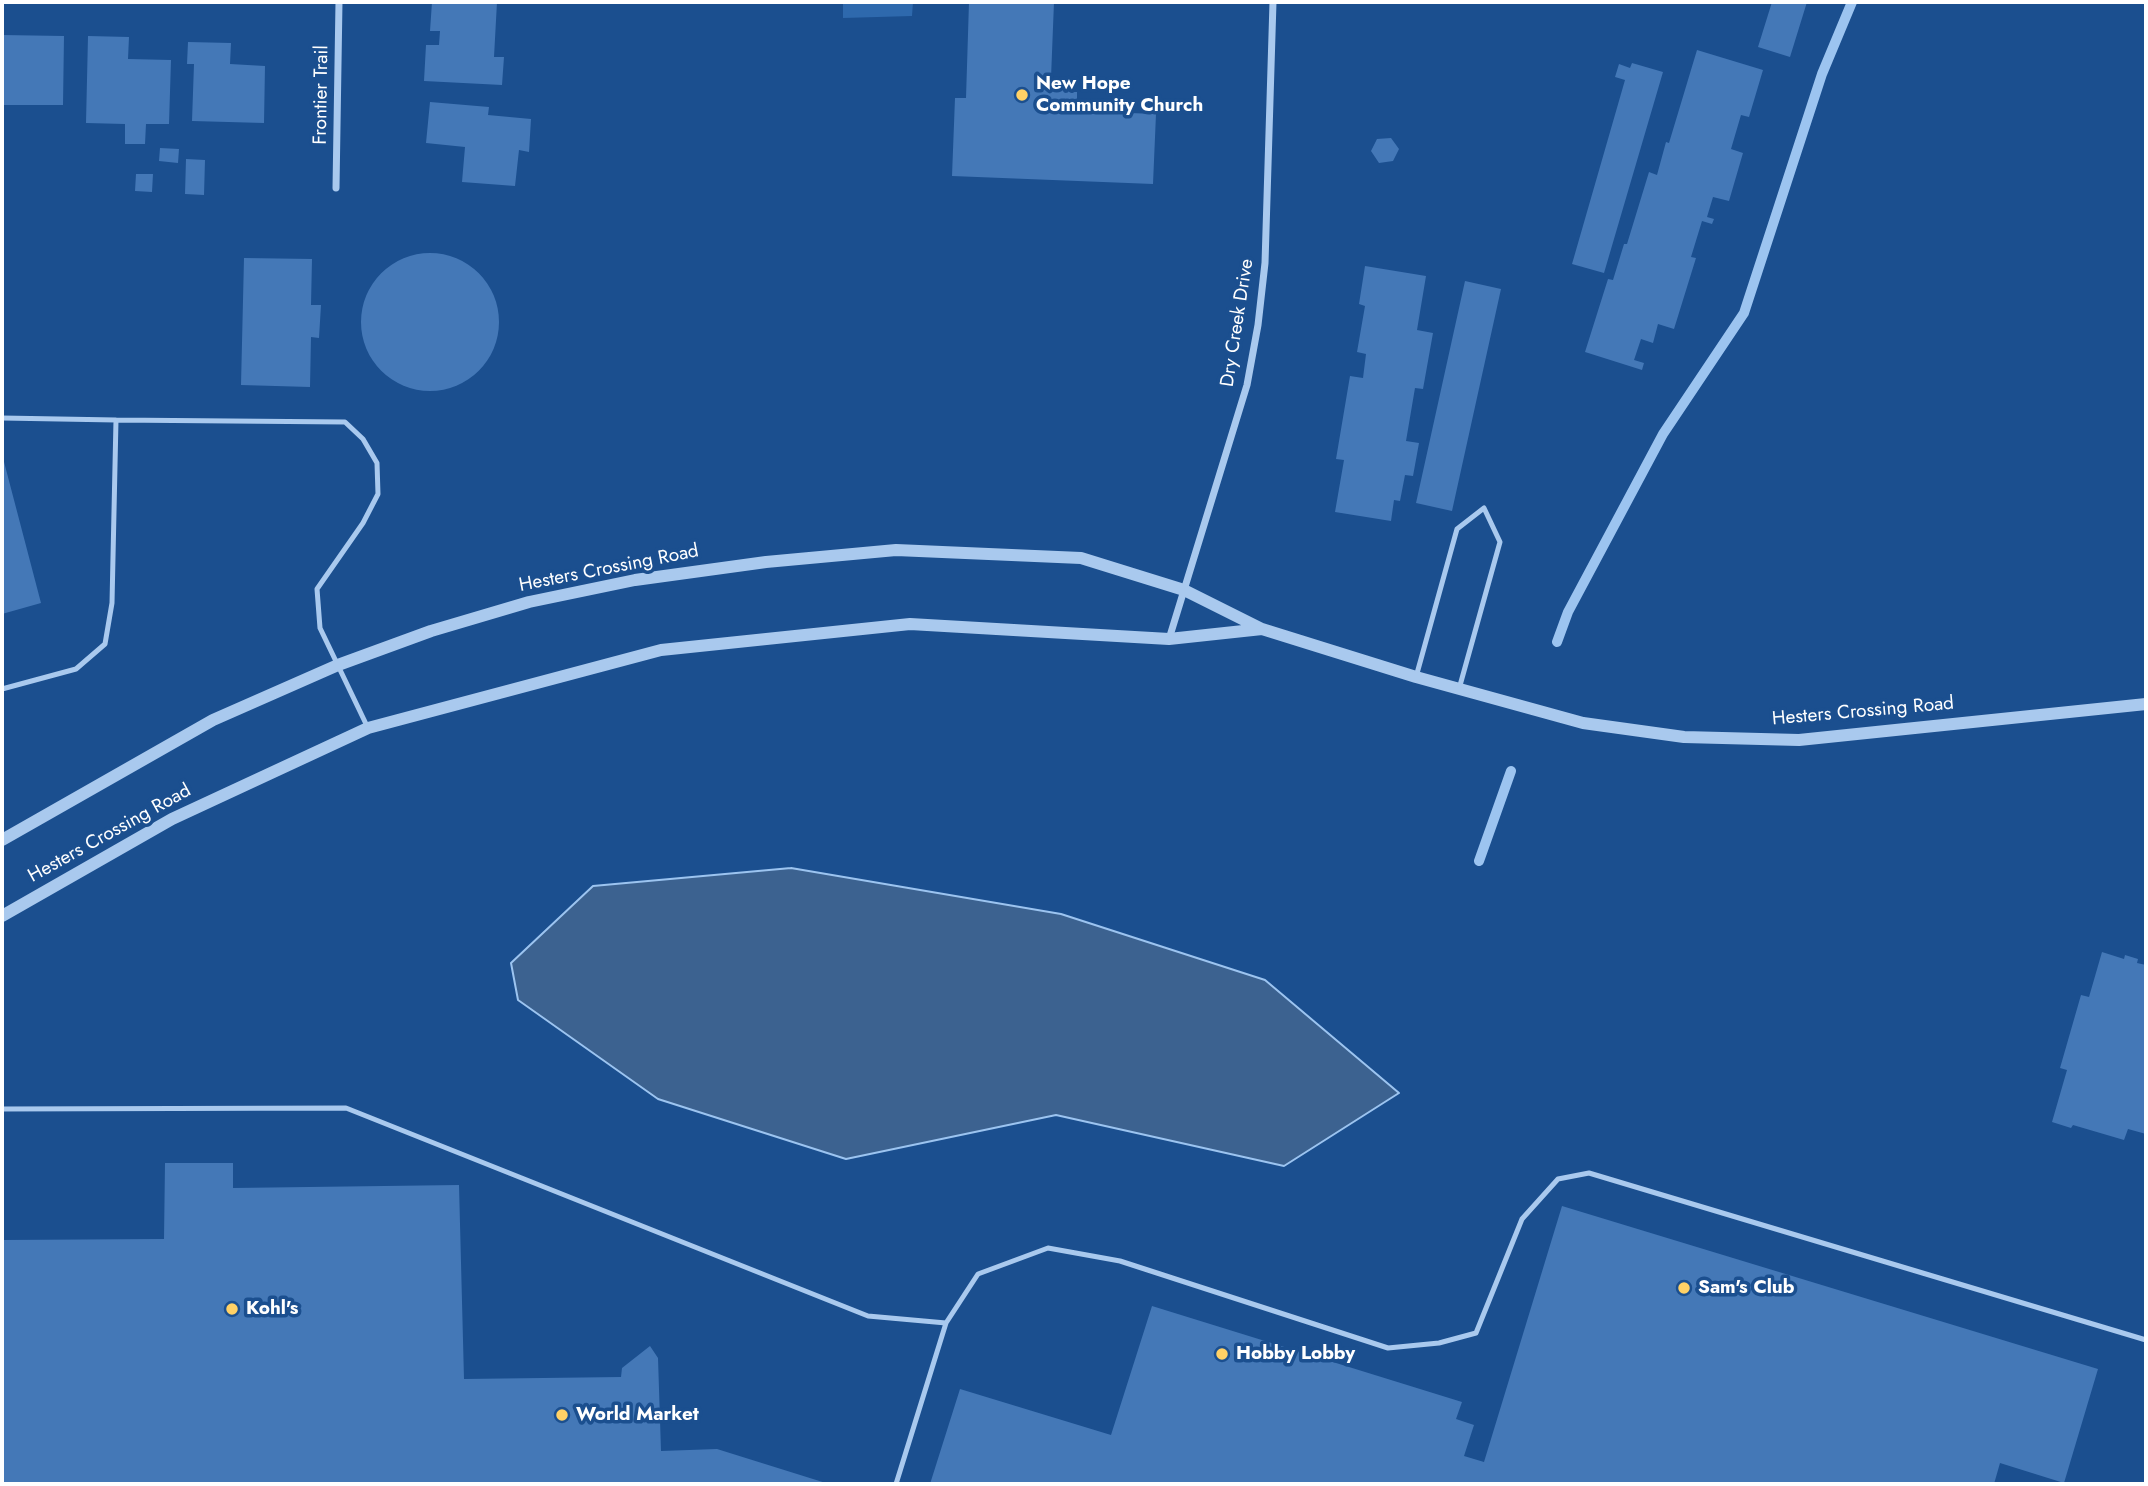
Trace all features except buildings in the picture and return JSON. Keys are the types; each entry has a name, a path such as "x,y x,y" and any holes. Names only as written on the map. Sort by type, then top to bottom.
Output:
{"street":[{"name":"Frontier Trail","path":"336,188 339,2"},
{"name":"Dry Creek Drive","path":"1169,639 1247,385 1258,325 1265,263 1273,2"},
{"name":"Hesters Crossing Road","path":"2,840 213,720 338,664 430,631 542,599 635,580 766,562 896,550 1081,558 1184,590 1262,629 1416,677 1583,723 1684,737 1799,740 2146,704"},
{"name":"Hesters Crossing Road","path":"2,916 172,818 368,728 662,649 910,624 1169,639 1262,629"}],"lane":[{"path":"2,418 345,422 363,439 377,463 378,494 363,523 317,589 320,628 368,728"},
{"path":"2,690 76,669 105,644 112,603 116,420"},
{"path":"1416,677 1457,529 1484,508 1500,542 1459,689"},
{"path":"2,1109 346,1108 868,1315 946,1323"},
{"path":"896,1484 946,1323 978,1274 1048,1248 1120,1261 1388,1348 1440,1343 1476,1333 1522,1219 1558,1179 1589,1173 2146,1340"}],"shaded area":[{"path":"843,2 913,2 912,16 843,18"},
{"path":"791,868 1061,914 1265,980 1399,1093 1284,1166 1056,1115 846,1159 658,1099 518,1000 511,963 593,886"}],"waterway":[{"path":"1557,642 1568,612 1663,434 1744,313 1822,74 1852,2"},
{"path":"1479,861 1511,771"}],"place":[{"name":"New Hope Community Church","path":"1022,95"},
{"name":"Sam's Club","path":"1684,1288"},
{"name":"Kohl's","path":"232,1309"},
{"name":"Hobby Lobby","path":"1222,1354"},
{"name":"World Market","path":"562,1415"}]}
